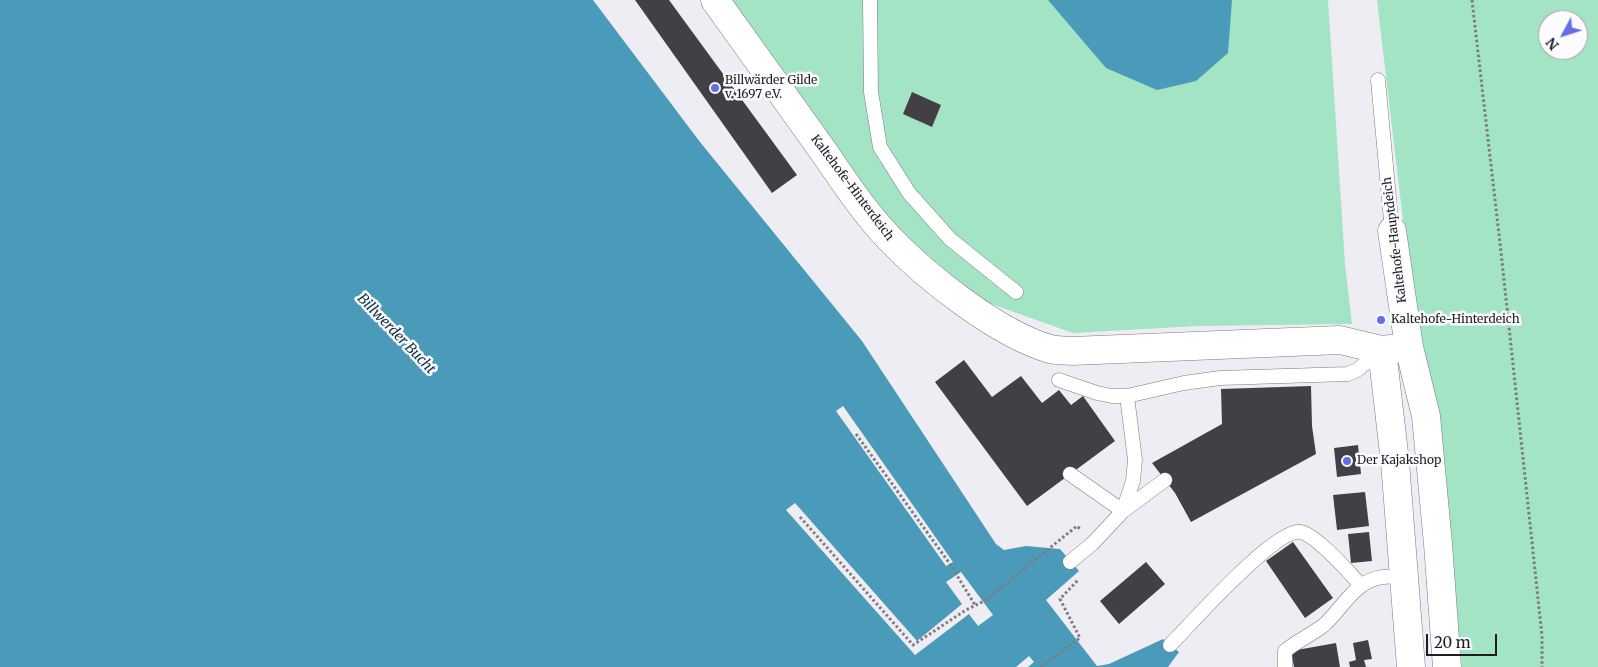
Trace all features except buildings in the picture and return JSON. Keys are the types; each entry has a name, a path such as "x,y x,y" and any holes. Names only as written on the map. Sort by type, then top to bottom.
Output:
{"street":[{"name":"Kaltehofe-Hinterdeich","path":"715,0 846,183 888,237 911,260 950,292 981,314 1012,332 1051,349 1072,351 1340,340 1396,349"},
{"name":"Kaltehofe-Hauptdeich","path":"1392,231 1396,349 1426,416 1447,667"},
{"path":"1396,349 1395,462 1411,667"}],"lane":[{"path":"870,0 871,92 880,147 909,193 950,239 1016,292"},
{"name":"Kaltehofe-Hauptdeich","path":"1378,80 1392,231"},
{"path":"1059,380 1097,394 1127,396 1184,383 1220,378 1348,374 1396,349"},
{"path":"1123,511 1133,481 1135,460 1127,396"},
{"path":"1070,474 1123,511"},
{"path":"1070,562 1092,544 1123,511 1165,480"},
{"path":"1170,645 1254,560 1273,543 1289,533 1300,532 1311,537 1360,585"},
{"path":"1285,667 1285,651 1294,643 1322,626 1360,585 1383,577 1403,577"}],"path":[{"path":"1472,0 1542,636 1542,667"},
{"path":"856,434 950,564 975,605"},
{"path":"800,517 913,645 984,601 1077,526"},
{"path":"1041,667 1080,638 1060,599 1080,578"}],"green space":[{"path":"727,0 1328,0 1345,264 1352,324 1198,326 1073,333 983,301 897,239"},
{"path":"1377,0 1598,0 1598,667 1462,667 1440,436 1409,271"}],"water":[{"name":"Billwerder Bucht","path":"0,0 593,0 700,142 862,341 996,544 1004,550 1026,546 1060,549 1079,571 1046,600 1097,666 1109,664 1163,639 1179,652 1168,667 0,667"},
{"path":"1048,0 1232,0 1228,53 1196,81 1157,90 1106,68"}],"pier":[{"path":"843,406 953,562 946,566 836,411"},
{"path":"795,503 917,641 962,604 946,582 961,572 993,615 978,626 969,614 915,655 786,510"},
{"path":"1029,656 1034,662 1028,667 1016,667"}],"place":[{"name":"Billwärder Gilde v. 1697 e.V.","path":"715,88"},
{"name":"Kaltehofe-Hinterdeich","path":"1381,320"},
{"name":"Der Kajakshop","path":"1347,461"}]}
